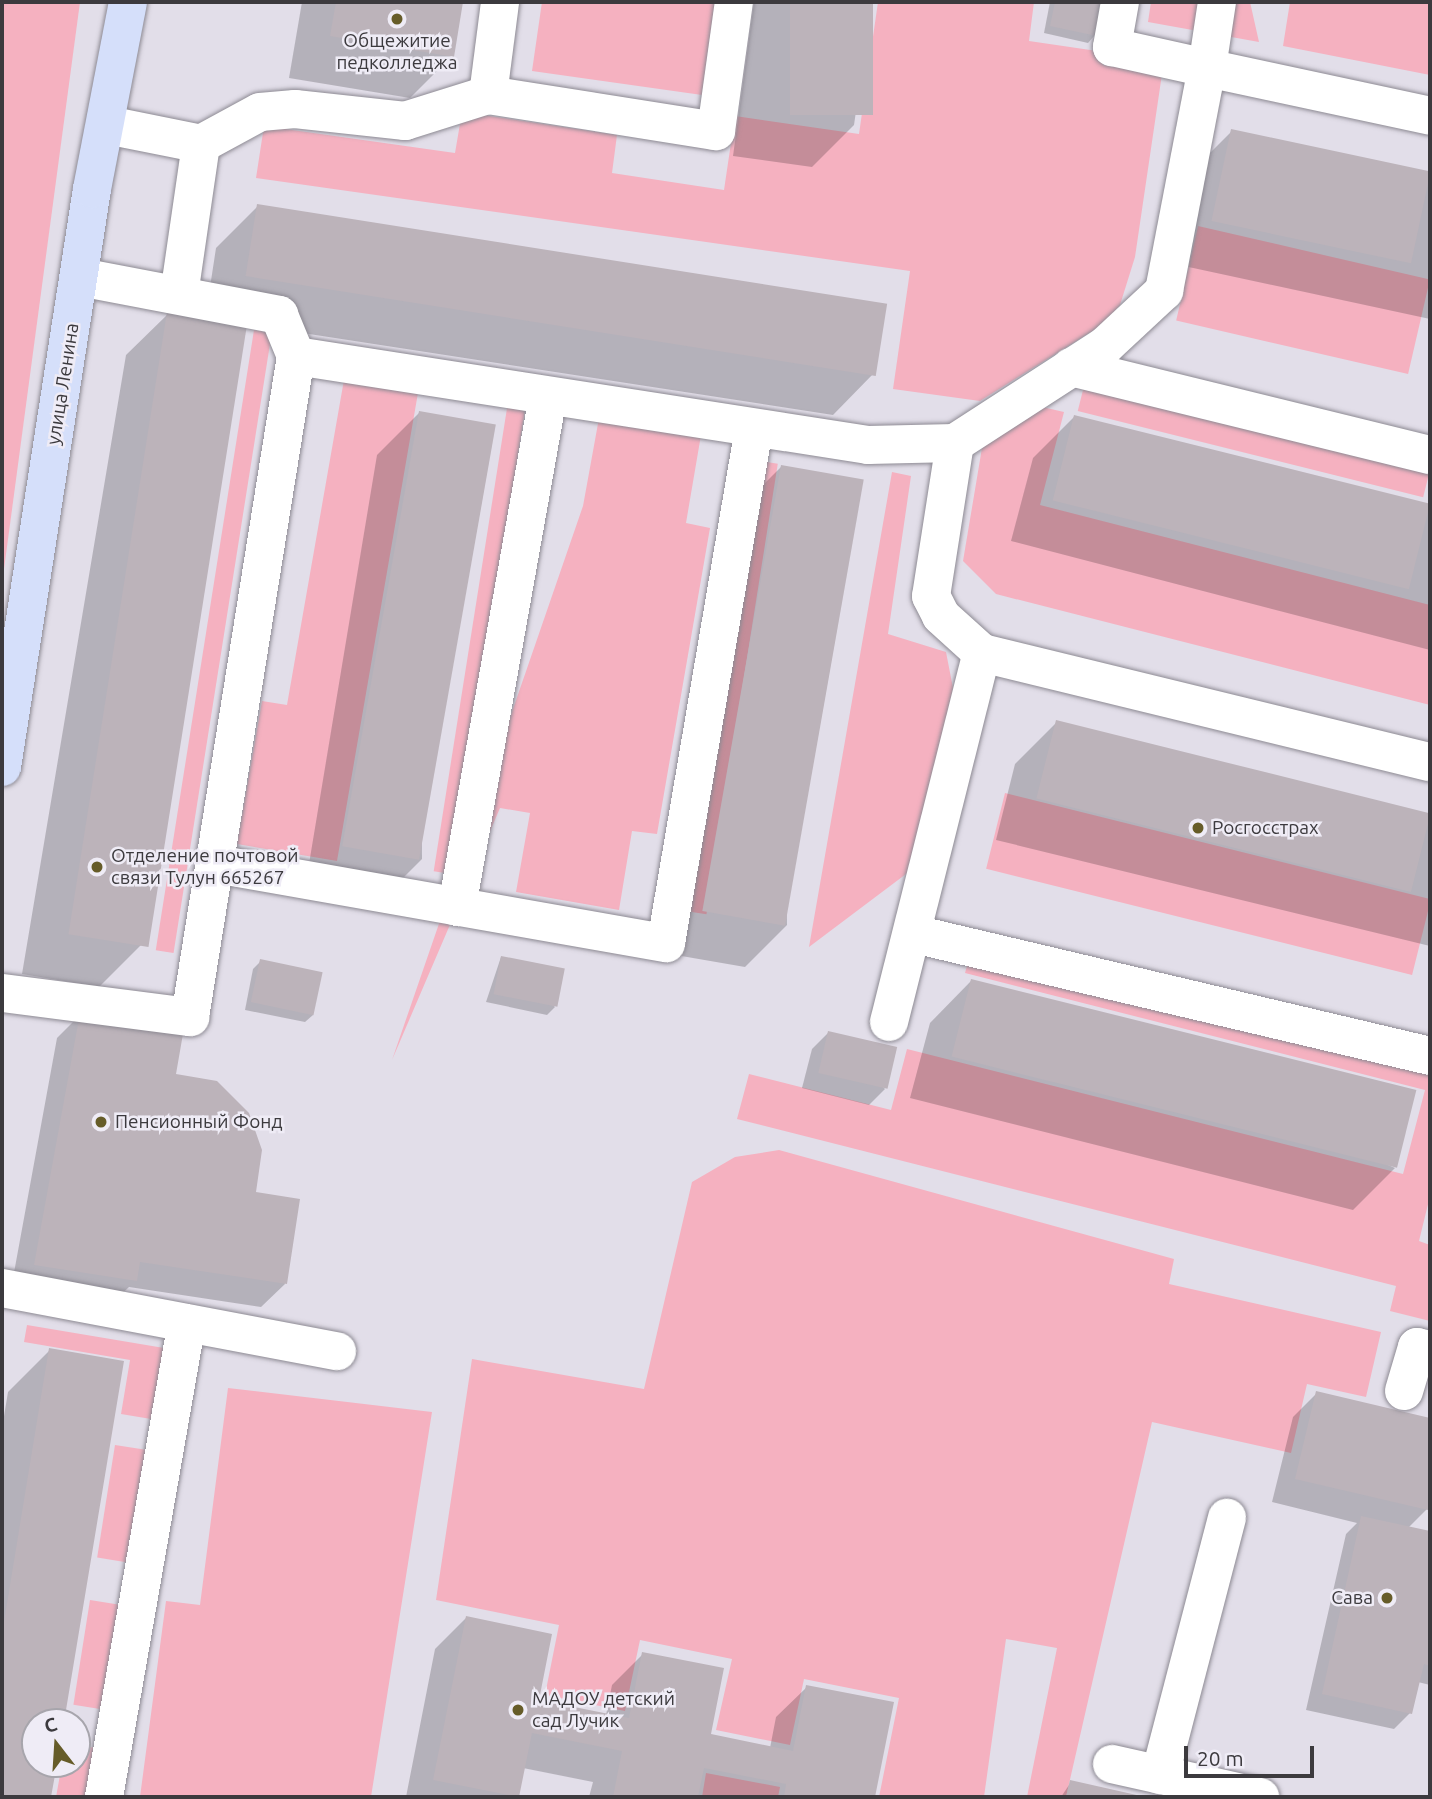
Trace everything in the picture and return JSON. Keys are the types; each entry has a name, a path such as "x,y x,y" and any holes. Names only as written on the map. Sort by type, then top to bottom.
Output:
{"main road":[{"name":"улица Ленина","path":"2,766 80,277 128,2"}],"lane":[{"path":"488,95 500,2"},
{"path":"107,124 201,144 260,112 295,109 405,121 488,95 716,131 734,2"},
{"path":"1120,2 1112,47 1430,116"},
{"path":"296,356 868,445 955,443 1105,345 1164,291 1217,2"},
{"path":"178,295 201,144"},
{"path":"2,993 190,1017 296,356 279,315 80,277"},
{"path":"1070,367 1430,455"},
{"path":"457,907 548,396"},
{"path":"216,864 666,943 754,428"},
{"path":"955,443 931,596 941,616 982,653 1430,762"},
{"path":"889,1022 914,934 982,653"},
{"path":"914,934 1430,1056"},
{"path":"2,1289 337,1351"},
{"path":"104,1797 187,1323"},
{"path":"1404,1391 1417,1347 1430,1350"},
{"path":"1160,1775 1227,1518"},
{"path":"1112,1764 1260,1797"}],"shaded area":[{"path":"2,2 80,2 2,584"},
{"path":"542,2 715,2 702,95 532,71"},
{"path":"878,2 1034,2 1029,41 1104,52 1103,65 1162,74 1135,257 1120,305 1102,325 980,401 893,389 910,271 256,178 264,126 455,153 462,112 617,135 612,173 724,190 735,116 859,134"},
{"path":"1151,2 1250,2 1259,42 1148,22"},
{"path":"1290,2 1430,2 1430,75 1283,46"},
{"path":"1198,226 1430,280 1408,374 1176,321"},
{"path":"254,330 272,333 174,953 156,950"},
{"path":"345,374 419,387 337,861 237,844 262,701 287,705"},
{"path":"1085,382 1430,468 1423,497 1078,411"},
{"path":"508,402 526,405 451,874 434,871"},
{"path":"1029,404 1064,412 1040,505 1430,605 1430,705 996,594 963,561 983,442"},
{"path":"599,418 701,435 686,523 710,528 657,834 632,831 619,910 516,892 530,813 500,808 392,1060 583,506"},
{"path":"760,461 778,464 706,914 689,911"},
{"path":"892,472 911,476 888,634 946,652 953,688 910,871 809,947"},
{"path":"1005,793 1430,899 1412,975 986,869"},
{"path":"970,955 1430,1072 1430,1196 1419,1241 1430,1245 1430,1321 1390,1311 1396,1286 737,1119 749,1074 891,1110 907,1049 1403,1174 1425,1090 965,973"},
{"path":"779,1150 1174,1259 1169,1284 1381,1332 1366,1397 1307,1384 1291,1453 1152,1422 1066,1797 1027,1797 1057,1648 1006,1639 984,1797 879,1797 899,1698 804,1679 790,1745 716,1730 732,1659 640,1640 625,1711 545,1695 559,1625 436,1600 472,1359 644,1389 692,1182 735,1157"},
{"path":"27,1325 164,1348 151,1419 121,1414 130,1360 24,1342"},
{"path":"228,1388 432,1412 371,1797 140,1797 166,1601 200,1605"},
{"path":"115,1445 146,1450 128,1562 97,1558"},
{"path":"90,1600 120,1605 103,1709 73,1705"},
{"path":"91,1747 96,1748 88,1797 56,1797 59,1778 91,1778"},
{"path":"706,1773 780,1787 778,1797 702,1797"}],"building":[{"name":"Общежитие педколледжа","path":"336,2 463,2 454,57 330,36"},
{"path":"790,2 873,2 873,115 790,115"},
{"path":"1055,2 1104,2 1097,36 1050,26"},
{"path":"1231,129 1430,171 1411,263 1211,221"},
{"path":"257,204 887,304 876,376 246,276"},
{"path":"167,312 247,325 148,947 68,934"},
{"path":"419,411 496,425 419,860 342,846"},
{"path":"1074,415 1430,504 1409,589 1053,500"},
{"path":"781,465 864,480 785,926 702,911"},
{"path":"1056,720 1430,813 1411,892 1036,799"},
{"path":"501,956 565,968 557,1007 494,994"},
{"path":"260,959 323,972 313,1015 251,1002"},
{"path":"971,979 1416,1090 1397,1168 952,1057"},
{"path":"80,1013 184,1028 176,1074 217,1081 249,1113 262,1150 256,1192 300,1199 287,1284 140,1262 137,1281 34,1265"},
{"path":"828,1031 897,1047 888,1089 818,1073"},
{"path":"49,1348 124,1361 66,1708 21,1708 21,1778 54,1778 51,1797 2,1797 2,1634"},
{"path":"1316,1391 1430,1418 1428,1510 1295,1479"},
{"name":"Сава","path":"1361,1516 1430,1531 1430,1666 1424,1664 1412,1714 1322,1694"},
{"name":"МАДОУ детский сад Лучик","path":"466,1616 552,1634 539,1700 629,1718 642,1652 724,1668 711,1734 793,1751 806,1685 894,1702 875,1797 784,1797 786,1784 704,1768 698,1797 613,1797 622,1751 532,1733 519,1797 433,1780"},
{"path":"1070,1780 1141,1796 1141,1797 1066,1797"}],"place":[{"name":"Общежитие педколледжа","path":"397,19"},
{"name":"Росгосстрах","path":"1198,828"},
{"name":"Отделение почтовой связи Тулун 665267","path":"97,867"},
{"name":"Пенсионный Фонд","path":"101,1122"},
{"name":"Сава","path":"1387,1598"},
{"name":"МАДОУ детский сад Лучик","path":"518,1710"}]}
